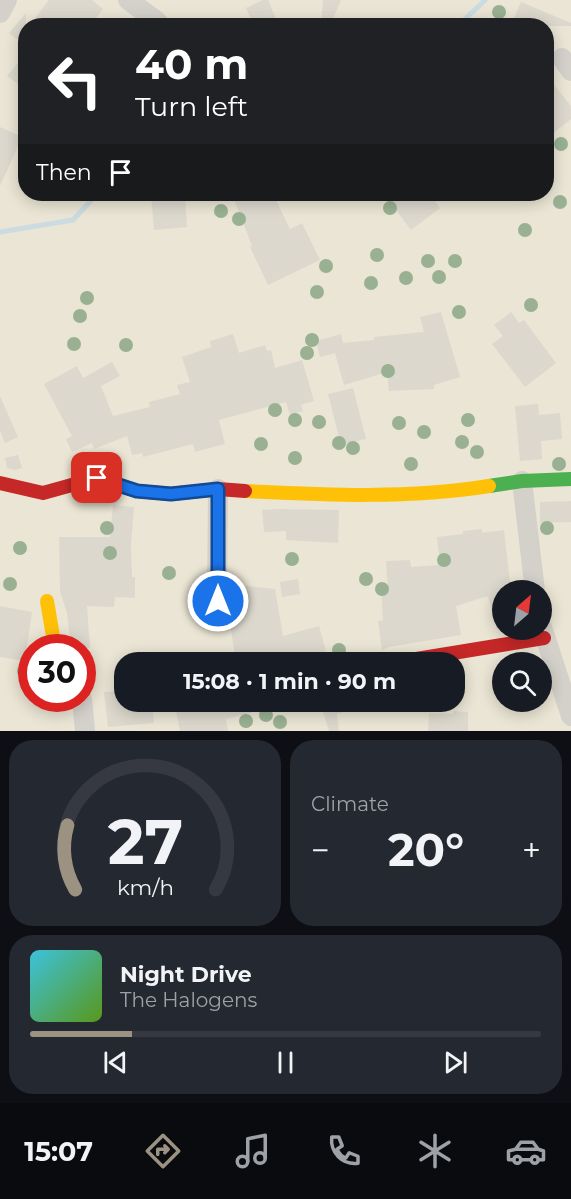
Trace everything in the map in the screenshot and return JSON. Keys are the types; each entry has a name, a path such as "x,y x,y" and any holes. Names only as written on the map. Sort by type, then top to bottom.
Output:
{"street":[{"path":"0,13 7,0"},
{"path":"128,0 153,18"},
{"path":"0,483 43,493 97,478 137,491 171,494 218,489 289,493 385,494 467,490 522,481 571,479"},
{"path":"522,481 534,580"},
{"path":"218,489 218,601"},
{"path":"47,601 53,634"},
{"path":"447,652 508,640"},
{"path":"545,640 571,716"},
{"path":"83,712 85,731"}],"shaded area":[{"path":"0,0 571,0 571,731 0,731"}],"building":[{"path":"49,0 92,0 103,9 96,18 35,18"},
{"path":"268,0 276,18 250,18 246,8"},
{"path":"323,0 341,0 333,18 322,18"},
{"path":"521,2 571,23 571,26 554,26 554,18 514,18"},
{"path":"18,22 18,40 9,33"},
{"path":"18,63 18,84 7,76"},
{"path":"554,85 571,106 571,119 554,133"},
{"path":"0,127 18,135 18,146 0,186"},
{"path":"152,201 185,201 187,227 154,230"},
{"path":"235,201 276,201 290,229 302,223 320,260 268,285 250,247 252,246"},
{"path":"389,201 434,201 440,208 411,230"},
{"path":"441,312 460,377 434,385 434,389 389,391 387,372 344,385 335,353 320,357 316,341 341,334 343,343 424,332 420,317"},
{"path":"511,312 519,323 524,320 556,363 525,387 492,344 503,336 494,325"},
{"path":"233,334 239,353 265,345 267,351 271,350 275,368 302,360 314,401 301,405 303,411 290,415 286,402 219,420 225,444 195,452 193,444 143,457 142,453 132,455 127,436 94,449 92,443 72,452 66,439 72,436 44,384 77,366 83,378 112,362 120,376 101,386 113,416 150,407 149,402 180,394 177,385 190,382 182,357 211,347 210,341"},
{"path":"353,388 366,439 341,445 328,394"},
{"path":"0,396 18,437 5,443 0,431"},
{"path":"538,404 539,415 560,413 562,439 541,441 542,459 520,461 515,406"},
{"path":"18,455 22,468 15,470 7,468 5,458"},
{"path":"571,501 571,522 540,523 540,502"},
{"path":"113,505 134,507 131,544 135,598 115,597 114,607 87,606 89,634 69,634 67,613 60,591 59,537 110,537"},
{"path":"262,510 339,510 338,543 286,540 286,531 264,532"},
{"path":"482,529 482,533 504,530 510,580 492,580 492,611 488,596 456,606 461,635 382,650 378,621 383,620 381,589 388,589 386,561 410,560 411,567 440,565 437,537 463,534 463,531"},
{"path":"298,579 300,594 282,597 280,582"},
{"path":"246,586 275,589 283,636 319,626 326,651 234,652 231,630 220,632 217,615 244,611"},
{"path":"0,606 32,612 29,634 18,634 18,660 0,657"},
{"path":"104,692 114,692 114,712 153,712 154,723 108,727"},
{"path":"176,712 253,712 226,719 228,731 180,731"},
{"path":"323,712 343,712 337,714 339,731 329,731"},
{"path":"453,712 468,712 468,731 428,731 429,713 453,714"}],"waterway":[{"path":"466,18 485,0"},
{"path":"0,232 73,220 91,201"}],"traffic: fast":[{"path":"489,486 522,481 571,479"}],"traffic: slow":[{"path":"245,491 337,495 398,494 489,486"},
{"path":"47,601 53,634"}],"traffic: jam":[{"path":"0,483 43,493 97,478 137,491 171,494 218,489 245,491"},
{"path":"459,652 532,640"}],"route":[{"path":"97,478 137,491 171,494 218,489 218,601"}]}
